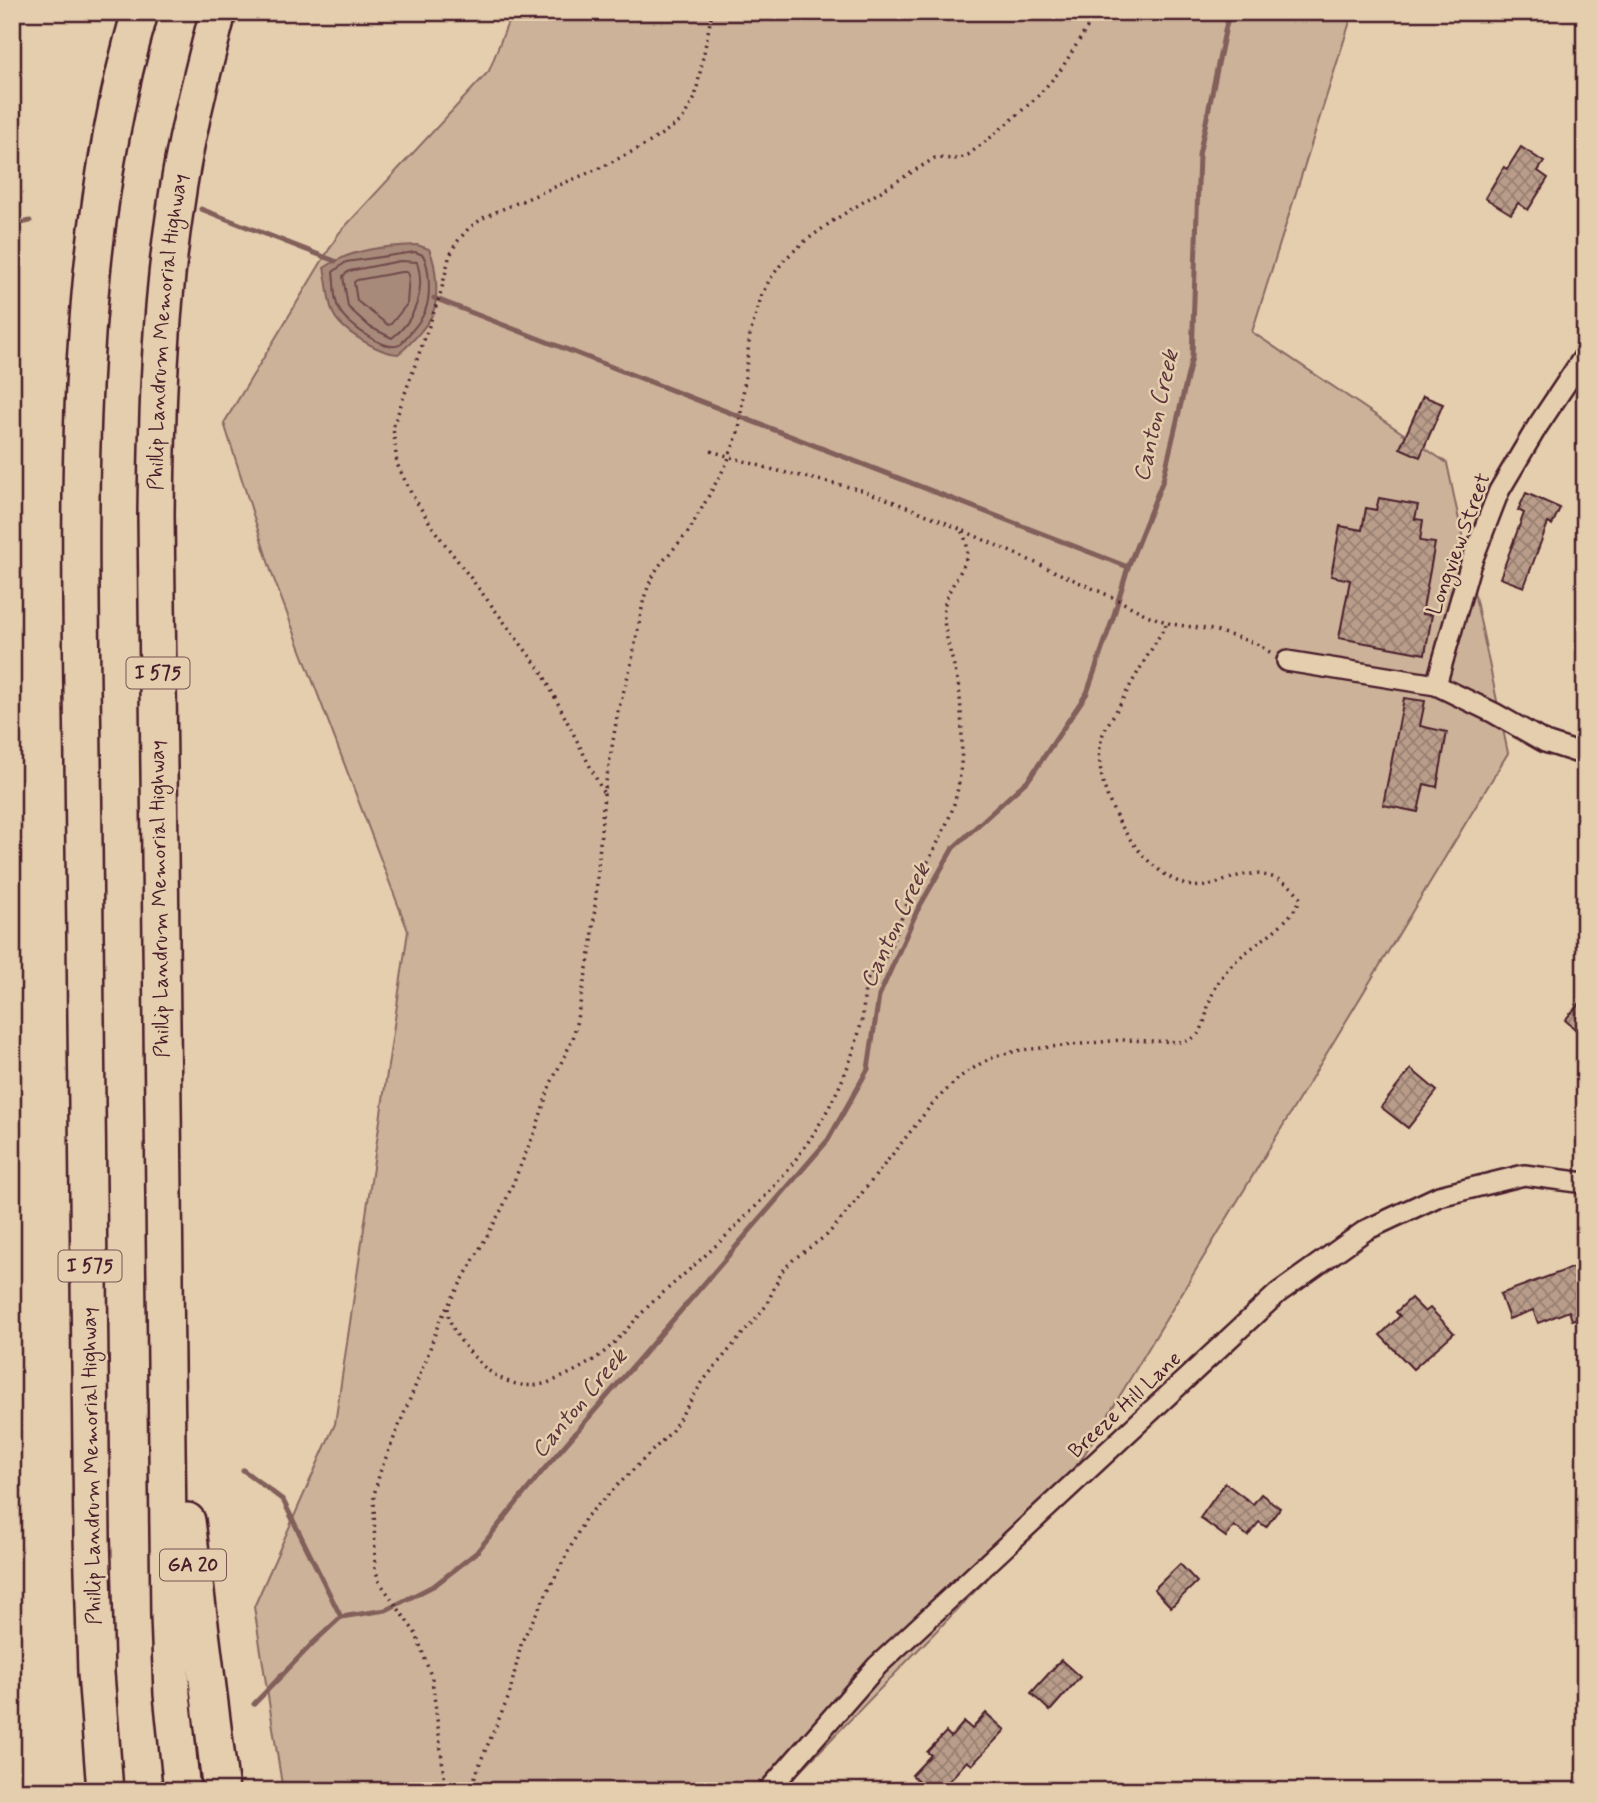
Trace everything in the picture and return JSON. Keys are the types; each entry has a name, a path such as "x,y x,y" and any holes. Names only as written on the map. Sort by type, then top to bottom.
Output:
{"highway":[{"name":"Phillip Landrum Memorial Highway","path":"106,1791 96,1673 92,1537 80,551 83,381 100,200 140,12"},
{"name":"Phillip Landrum Memorial Highway","path":"183,1791 172,1694 164,1340 157,405 164,296 176,201 218,12"},
{"name":"GA 20","path":"164,1340 221,1791"},
{"path":"96,1673 97,1791"}],"street":[{"name":"Longview Street","path":"1436,685 1470,566 1499,491 1585,355"},
{"path":"1287,662 1436,685 1545,742 1585,755"},
{"name":"Breeze Hill Lane","path":"768,1791 877,1667 1278,1293 1366,1230 1439,1196 1524,1175 1585,1183"}],"path":[{"path":"604,794 542,672 435,531 411,494 397,464 393,427 456,243 469,228 486,216 600,168 647,144 681,121 695,98 712,12"},
{"path":"446,1791 432,1679 416,1634 379,1581 373,1551 373,1514 380,1472 449,1303 503,1207 536,1129 550,1085 573,1039 592,943 604,794 618,711 631,665 644,598 658,567 689,531 705,505 729,457 739,430 747,354 762,294 785,259 834,220 935,158 958,159 968,155 995,134 1035,99 1060,71 1097,12"},
{"path":"711,451 774,470 858,489 960,529 1147,615 1167,623 1213,631 1255,643 1287,662"},
{"path":"449,1303 447,1312 462,1343 495,1376 523,1386 545,1383 574,1370 600,1355 721,1239 768,1192 795,1161 814,1133 854,1053 869,976 886,956 952,810 960,760 961,705 955,662 944,624 943,606 946,593 965,564 967,539 960,529"},
{"path":"470,1791 509,1696 522,1641 586,1517 666,1438 703,1381 766,1306 782,1271 827,1235 933,1103 960,1077 996,1056 1121,1040 1185,1042 1193,1038 1199,1033 1215,987 1226,972 1239,957 1268,935 1297,906 1300,899 1292,888 1262,875 1249,874 1207,887 1178,882 1164,875 1133,846 1119,821 1108,797 1100,763 1103,733 1167,623"}],"shaded area":[{"path":"512,12 1353,12 1252,332 1447,463 1508,753 1046,1518 781,1791 283,1791 254,1607 335,1424 408,931 272,574 224,423 339,233 489,71"}],"water":[{"path":"417,245 429,249 432,256 436,282 434,308 429,320 412,342 398,354 390,353 361,340 337,320 330,302 324,268 357,253"}],"building":[{"path":"1521,147 1544,162 1538,171 1548,178 1528,210 1518,203 1511,214 1485,198 1504,167 1507,169"},
{"path":"1423,396 1443,404 1420,457 1400,448"},
{"path":"1526,493 1560,508 1552,525 1548,523 1524,587 1500,578 1524,513 1518,510"},
{"path":"1379,498 1418,505 1415,519 1423,520 1420,541 1435,543 1422,614 1432,615 1425,654 1339,638 1350,580 1331,576 1340,526 1362,530 1366,508 1376,510"},
{"path":"1404,698 1425,701 1420,726 1447,732 1437,787 1424,784 1418,812 1383,805"},
{"path":"1585,997 1585,1038 1565,1020"},
{"path":"1411,1069 1437,1091 1408,1128 1381,1107"},
{"path":"1574,1267 1585,1297 1585,1315 1572,1320 1569,1311 1538,1323 1533,1310 1509,1319 1500,1294"},
{"path":"1411,1298 1425,1312 1430,1308 1454,1333 1413,1369 1380,1335 1400,1316 1396,1312"},
{"path":"1225,1483 1253,1504 1261,1494 1280,1508 1266,1527 1259,1522 1248,1536 1234,1526 1226,1537 1200,1518"},
{"path":"1180,1564 1197,1582 1171,1607 1154,1589"},
{"path":"1061,1660 1080,1677 1050,1711 1031,1693"},
{"path":"986,1713 1005,1730 972,1765 967,1761 940,1791 929,1791 912,1775 931,1755 927,1752 946,1732 951,1737 964,1722 972,1729"}],"waterway":[{"name":"Canton Creek","path":"254,1704 341,1617 386,1610 435,1585 476,1553 540,1474 828,1140 868,1069 879,996 917,911 953,848 1029,779 1087,693 1128,567 1163,480 1192,357 1199,155 1229,12"},
{"path":"201,209 335,261"},
{"path":"12,225 30,221"},
{"path":"434,298 1128,567"},
{"path":"243,1470 283,1500 341,1617"}]}
